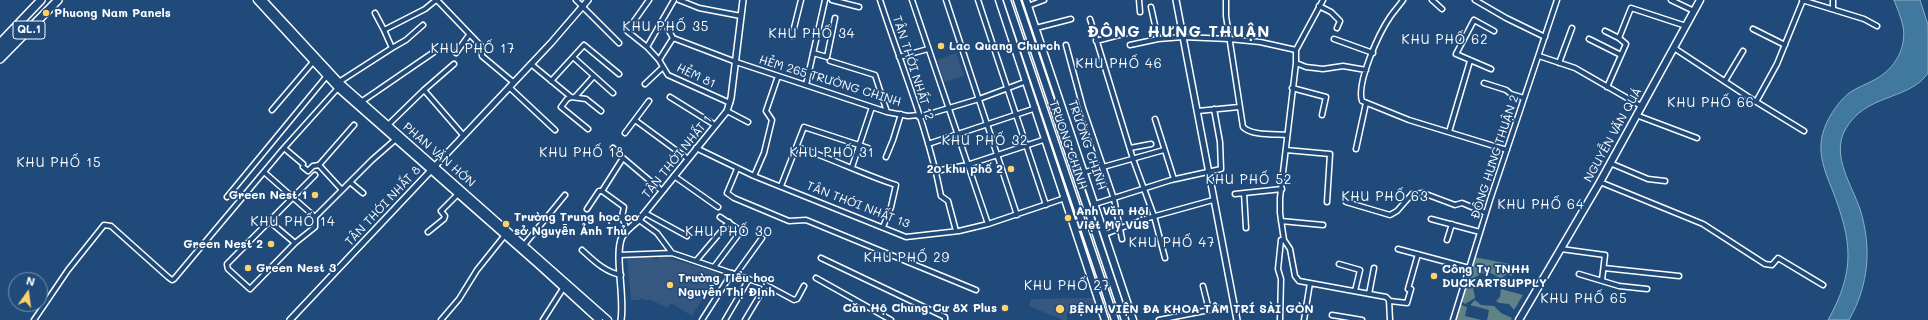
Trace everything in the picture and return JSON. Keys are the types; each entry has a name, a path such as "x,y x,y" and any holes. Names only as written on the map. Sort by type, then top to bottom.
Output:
{"highway":[{"name":"QL.1","path":"0,37 36,0"},
{"name":"QL.1","path":"0,43 42,0"},
{"name":"QL.1","path":"0,52 52,0"},
{"name":"QL.1","path":"0,59 58,0"}],"main road":[{"name":"PHAN VĂN HỚN","path":"257,0 326,77 361,102 388,125 458,194 599,320"},
{"name":"PHAN VĂN HỚN","path":"263,0 339,85 396,139 433,168 524,245 608,320"},
{"path":"999,0 1066,198 1105,320"},
{"name":"TRUONG CHINH","path":"1007,0 1115,320"},
{"name":"TRUONG CHINH","path":"1017,0 1125,320"},
{"name":"NGUYỄN VĂN QUÁ","path":"1519,320 1600,182 1700,0"},
{"name":"TRƯỜNG CHINH","path":"1027,3 1096,204 1133,320"},
{"path":"1007,22 1031,14"}],"street":[{"path":"427,0 430,5"},
{"path":"384,30 430,5 436,0 482,47 482,56 513,82"},
{"path":"576,0 619,43"},
{"name":"TÂN THỚI NHẤT 8","path":"290,320 531,64 588,0"},
{"name":"HẺM 81","path":"649,0 627,31 659,60 668,76 730,103"},
{"path":"646,47 674,0"},
{"path":"679,0 699,8 741,16"},
{"name":"TÂN THỚI NHẤT 1","path":"627,230 645,213 696,148 727,112 730,103 736,62 743,0"},
{"path":"792,36 801,0"},
{"path":"806,85 825,0"},
{"path":"835,0 859,7"},
{"name":"TÂN THỚI NHẤT 12","path":"880,0 928,144 941,196 948,201 956,231"},
{"path":"912,0 956,134 988,224"},
{"path":"946,0 1017,215"},
{"path":"978,0 1046,205"},
{"path":"1027,3 1044,0"},
{"path":"1139,0 1140,12"},
{"path":"1176,0 1237,320"},
{"path":"1226,0 1226,16 1229,39 1243,127 1246,131 1287,135"},
{"path":"1323,0 1296,50 1296,63 1280,198 1284,240 1290,249 1295,276 1299,281 1386,297 1390,301 1407,303 1418,254"},
{"path":"1356,149 1364,102 1361,96 1366,70 1383,28 1390,16 1403,0"},
{"path":"1432,0 1442,9"},
{"path":"1475,0 1506,18 1545,37"},
{"name":"ĐÔNG HƯNG THUẬN 2","path":"1453,320 1486,213 1557,0"},
{"path":"1671,0 1694,11"},
{"path":"1756,102 1785,45 1803,0 1864,19 1877,26"},
{"path":"1833,0 1833,9"},
{"path":"1319,6 1331,12 1340,21 1337,28"},
{"path":"1151,7 1158,39"},
{"path":"1619,38 1631,8 1686,26"},
{"path":"375,13 392,48"},
{"path":"813,53 827,57 836,18"},
{"path":"1036,28 1071,19"},
{"path":"1090,19 1133,159 1154,216 1165,258"},
{"path":"1491,69 1456,54 1474,20 1494,31"},
{"path":"34,320 68,270 104,225 111,226 172,280 339,85 406,40 424,25"},
{"path":"1558,63 1572,28"},
{"path":"659,60 673,38 668,29"},
{"path":"1753,29 1785,45"},
{"path":"1605,31 1619,38 1626,44 1607,87"},
{"path":"1096,41 1127,33"},
{"path":"456,53 469,35"},
{"path":"1130,45 1158,39 1183,37 1260,42 1296,50"},
{"name":"HẺM 265 TRƯỜNG CHINH","path":"673,38 778,76 887,112 901,114 919,116 979,99 1026,81"},
{"path":"1334,39 1373,53"},
{"path":"1590,39 1621,55"},
{"path":"1066,44 1083,108 1114,199 1122,239"},
{"path":"551,81 584,45 619,74"},
{"path":"1674,48 1756,102 1804,130"},
{"path":"899,57 928,49"},
{"path":"1725,81 1743,51"},
{"path":"361,102 434,52"},
{"path":"1539,56 1575,68 1641,106"},
{"path":"573,57 613,93"},
{"path":"830,61 875,75 887,112"},
{"path":"1449,132 1470,61"},
{"path":"272,110 313,62"},
{"path":"1296,63 1306,67 1324,69 1343,66 1366,70"},
{"path":"388,125 424,90 454,64"},
{"path":"531,64 573,97 586,99 601,111"},
{"path":"645,84 663,67"},
{"path":"588,129 561,107 567,99 573,97 594,76"},
{"path":"754,176 764,154 772,120 766,111 778,76"},
{"path":"227,197 326,77"},
{"path":"1484,83 1524,98"},
{"path":"509,87 555,130"},
{"path":"1292,88 1326,97 1322,115"},
{"path":"424,90 463,135"},
{"path":"670,97 715,125"},
{"path":"625,133 649,101"},
{"path":"1364,102 1409,120 1507,150"},
{"path":"852,167 872,107"},
{"path":"1198,111 1239,107"},
{"path":"928,144 1036,108"},
{"path":"1096,204 1174,179 1220,169 1220,142 1214,109"},
{"path":"727,112 748,122"},
{"path":"886,157 901,114"},
{"path":"1636,115 1697,138"},
{"path":"1155,119 1174,179"},
{"path":"635,120 688,159"},
{"path":"284,148 308,171 313,166 319,165 354,125"},
{"path":"781,186 804,127 868,148"},
{"path":"315,175 227,265 228,269 248,288 252,288 295,243 315,227 316,217 372,160 396,139"},
{"path":"936,172 967,165 1046,139"},
{"path":"1130,148 1152,144"},
{"path":"797,147 852,167 877,179 896,185 891,207 883,227"},
{"path":"613,148 662,191"},
{"name":"TÂN THỚI NHẤT 13","path":"696,148 737,169 906,237 956,231 988,224 1066,198"},
{"path":"1085,172 1164,150"},
{"path":"1286,150 1330,154 1327,202"},
{"path":"587,209 599,191 602,191 623,158"},
{"path":"1610,164 1648,179 1665,181"},
{"path":"319,165 342,190"},
{"path":"737,169 727,193 789,221 806,220 976,290"},
{"path":"264,172 316,217"},
{"path":"674,176 718,207"},
{"path":"350,182 362,193"},
{"path":"1600,182 1703,224 1765,264 1772,265 1778,258 1823,285"},
{"path":"1235,194 1282,189"},
{"path":"602,191 624,207 622,217 627,230 622,239 619,255 623,310 621,320"},
{"path":"1244,193 1246,228"},
{"path":"1346,202 1390,215 1397,211 1412,194 1423,193 1455,205 1462,203 1486,213"},
{"path":"428,232 444,219 445,216 441,210 458,194"},
{"path":"524,245 565,195"},
{"path":"1105,234 1154,216 1213,200"},
{"path":"645,213 687,236"},
{"path":"714,267 742,231 720,217"},
{"path":"1431,219 1480,232"},
{"path":"639,220 657,234 672,252"},
{"path":"269,221 295,243"},
{"path":"1281,221 1323,225"},
{"path":"696,261 729,222"},
{"path":"1447,240 1452,224"},
{"path":"441,320 459,299 477,270 505,235"},
{"path":"702,320 734,274 762,238"},
{"path":"1280,320 1281,279 1278,268 1282,240"},
{"path":"1398,248 1469,268"},
{"path":"1561,249 1605,255 1602,280"},
{"path":"582,250 598,265 615,274 621,275"},
{"path":"619,255 672,252 766,284 794,300 797,299 804,286"},
{"path":"821,258 939,314 945,317 945,320"},
{"path":"1339,264 1360,270 1355,291"},
{"path":"1369,294 1374,268"},
{"path":"1604,268 1679,276"},
{"path":"1579,274 1619,286 1647,289"},
{"path":"816,278 890,320"},
{"path":"725,320 749,279"},
{"path":"1304,320 1310,283"},
{"path":"745,320 766,284"},
{"path":"1203,286 1209,310"},
{"path":"543,320 564,288"},
{"path":"1390,301 1390,320"},
{"path":"1159,320 1177,318 1219,308"},
{"path":"1332,315 1341,318 1362,320"}],"shaded area":[{"path":"1894,0 1920,0 1928,25 1928,73 1920,82 1910,89 1864,109 1854,118 1845,130 1841,140 1841,160 1864,223 1867,252 1866,266 1861,293 1849,320 1828,320 1843,286 1847,270 1848,255 1844,224 1823,163 1821,150 1822,136 1829,118 1844,97 1883,74 1898,57 1904,34 1903,26"},
{"path":"956,53 964,76 944,82 937,60"},
{"name":"Trường Tiểu học Nguyễn Thị Định","path":"659,255 718,273 692,316 671,303 667,308 649,299 648,301 641,298 639,300 631,300 627,257 642,256 657,260"},
{"name":"BỆNH VIỆN ĐA KHOA TÂM TRÍ SÀI GÒN","path":"1094,298 1098,307 1067,312 1067,320 1063,320 1029,306 1031,299"}],"green space":[{"path":"1474,257 1515,265 1512,276 1507,274 1500,279 1492,274 1485,273 1481,274 1471,282 1466,281"},
{"path":"1466,285 1473,287 1475,298 1465,304 1461,301"},
{"path":"1501,289 1523,295 1514,310 1509,304 1499,303 1496,301 1500,297"},
{"path":"1475,300 1481,305 1494,306 1501,313 1512,318 1511,320 1487,320 1489,310 1470,305"},
{"path":"1461,305 1467,307 1465,316 1481,320 1456,320"}],"place":[{"name":"Phuong Nam Panels","path":"46,13"},
{"name":"Lac Quang Church","path":"941,46"},
{"name":"20 khu phố 2","path":"1011,169"},
{"name":"Green Nest 1","path":"315,195"},
{"name":"Anh Văn Hội Việt Mỹ VUS","path":"1068,218"},
{"name":"Trường Trung học cơ sở Nguyễn Ảnh Thủ","path":"506,224"},
{"name":"Green Nest 2","path":"271,244"},
{"name":"Green Nest 3","path":"248,268"},
{"name":"Công Ty TNHH DUCKARTSUPPLY","path":"1434,276"},
{"name":"Trường Tiểu học Nguyễn Thị Định","path":"670,285"},
{"name":"Căn Hộ Chung Cư 8X Plus","path":"1005,308"},
{"name":"BỆNH VIỆN ĐA KHOA TÂM TRÍ SÀI GÒN","path":"1060,309"}],"district":[{"name":"KHU PHỐ 35","path":"666,27"},
{"name":"ĐÔNG HƯNG THUẬN","path":"1179,32"},
{"name":"KHU PHỐ 34","path":"812,34"},
{"name":"KHU PHỐ 62","path":"1445,40"},
{"name":"KHU PHỐ 17","path":"473,49"},
{"name":"KHU PHỐ 46","path":"1119,64"},
{"name":"KHU PHỐ 66","path":"1711,103"},
{"name":"KHU PHỐ 32","path":"985,141"},
{"name":"KHU PHỐ 18","path":"582,153"},
{"name":"KHU PHỐ 31","path":"832,153"},
{"name":"KHU PHỐ 15","path":"59,163"},
{"name":"KHU PHỐ 52","path":"1249,180"},
{"name":"KHU PHỐ 63","path":"1385,197"},
{"name":"KHU PHỐ 64","path":"1541,205"},
{"name":"KHU PHỐ 14","path":"293,222"},
{"name":"KHU PHỐ 30","path":"729,232"},
{"name":"KHU PHỐ 47","path":"1172,243"},
{"name":"KHU PHỐ 29","path":"907,258"},
{"name":"KHU PHỐ 27","path":"1067,286"},
{"name":"KHU PHỐ 65","path":"1584,299"}]}
